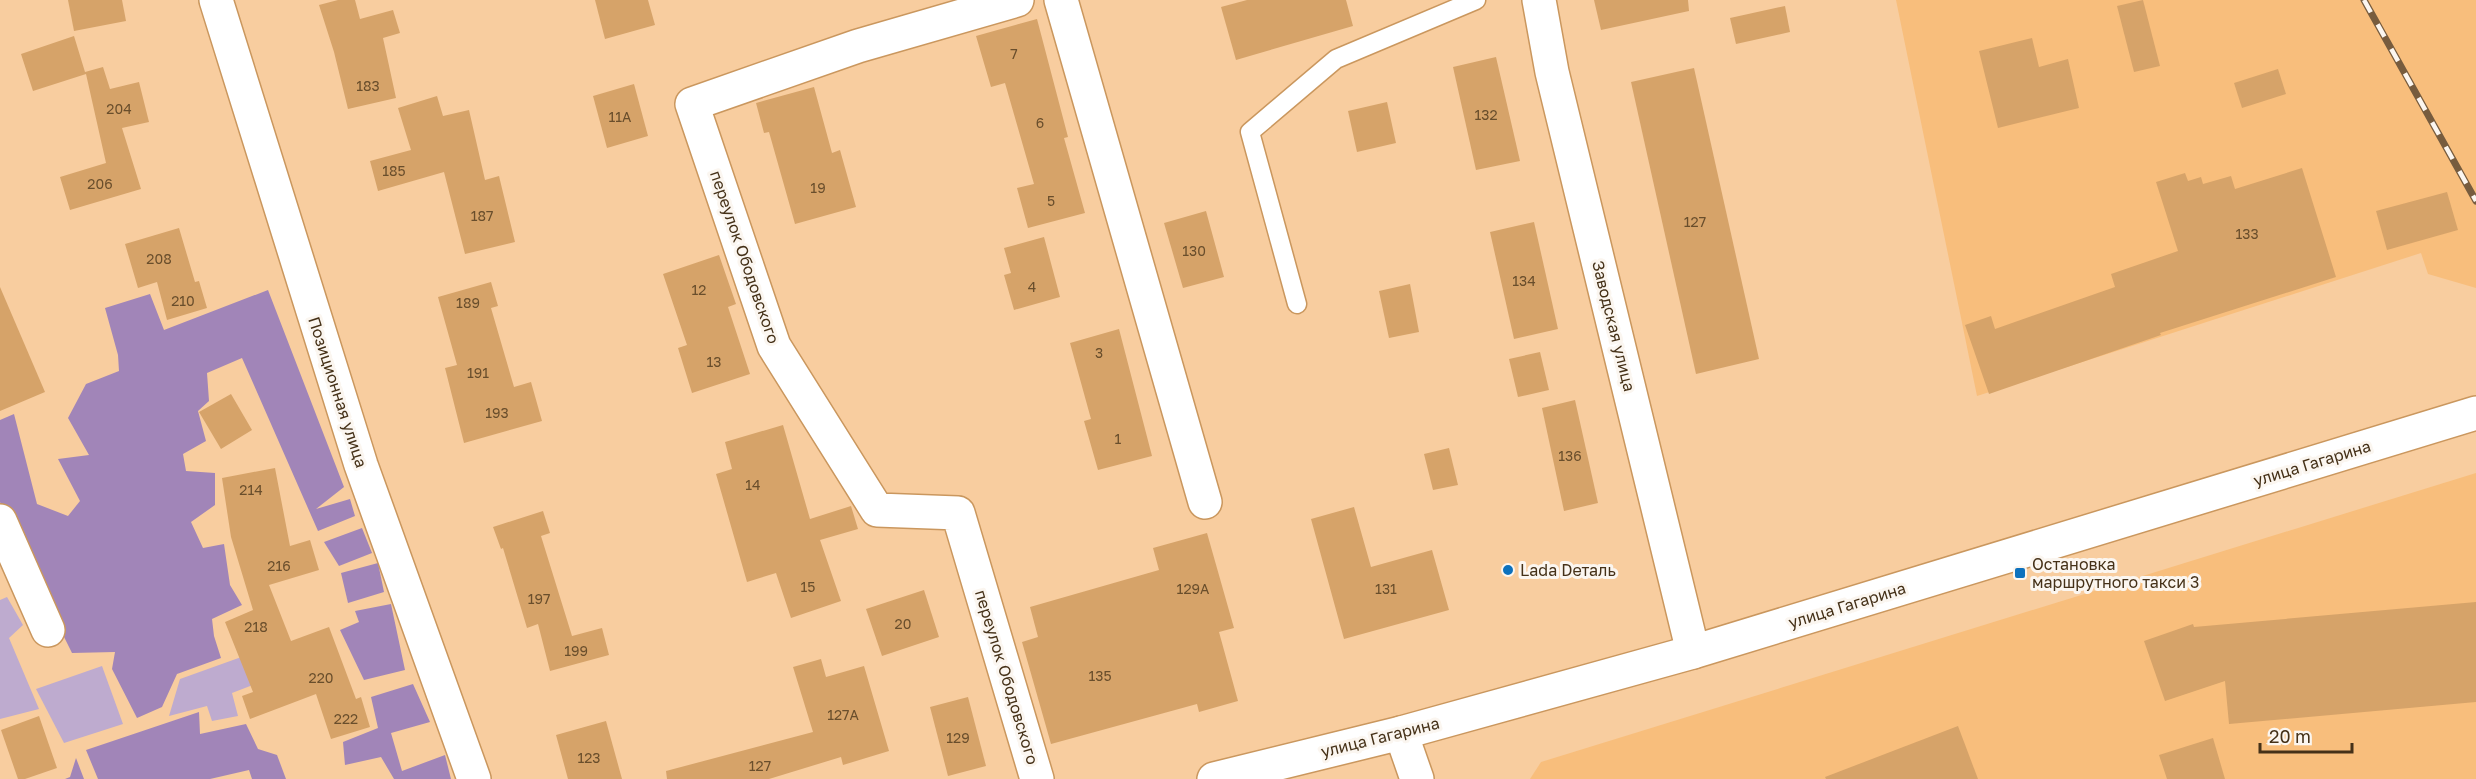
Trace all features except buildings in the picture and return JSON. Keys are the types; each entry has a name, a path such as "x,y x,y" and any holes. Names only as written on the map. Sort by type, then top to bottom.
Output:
{"street":[{"name":"Позиционная улица","path":"216,0 361,465 474,779"},
{"name":"переулок Ободовского","path":"1017,0 858,46 692,104 774,346 877,510 958,513 1037,779"},
{"path":"1061,0 1204,502"},
{"name":"Заводская улица","path":"1539,0 1552,72 1693,652"},
{"name":"улица Гагарина","path":"1214,779 1401,733 1693,652 2476,413"},
{"path":"0,521 48,630"},
{"path":"1401,733 1417,779"}],"lane":[{"path":"1297,304 1250,132 1336,59 1476,0"}],"shaded area":[{"path":"1896,0 2476,0 2476,288 2428,274 2421,253 1977,396"},
{"path":"268,290 344,487 316,509 350,499 355,516 318,531 242,358 207,373 209,401 198,411 206,441 183,454 186,471 215,473 215,505 191,522 203,548 224,544 230,585 242,605 212,619 214,636 221,658 177,674 162,707 137,718 112,669 115,652 72,653 12,532 0,502 0,420 14,414 37,504 68,516 80,501 58,459 89,455 68,418 86,384 119,371 118,355 105,308 150,294 164,330"},
{"path":"2476,473 2476,779 1530,779 1541,762"},
{"path":"362,528 372,553 339,566 324,542"},
{"path":"378,563 384,592 348,603 341,573"},
{"path":"7,597 23,625 9,638 39,709 0,719 0,600"},
{"path":"391,604 405,670 364,680 340,630 359,622 355,611"},
{"path":"289,640 297,668 232,693 238,716 212,721 207,706 169,716 180,679"},
{"path":"102,666 123,724 64,743 36,689"},
{"path":"413,684 430,722 391,733 402,771 445,755 451,779 394,779 381,757 345,765 343,742 378,728 371,697"},
{"path":"199,712 200,734 246,724 258,749 277,755 286,779 252,779 249,770 210,779 98,779 86,750"},
{"path":"76,758 84,779 65,779 70,777"}],"railway":[{"path":"2364,0 2476,201"}],"place":[{"name":"Lada Dеталь","path":"1508,570"},
{"name":"Остановка маршрутного такси 3","path":"2020,573"}]}
